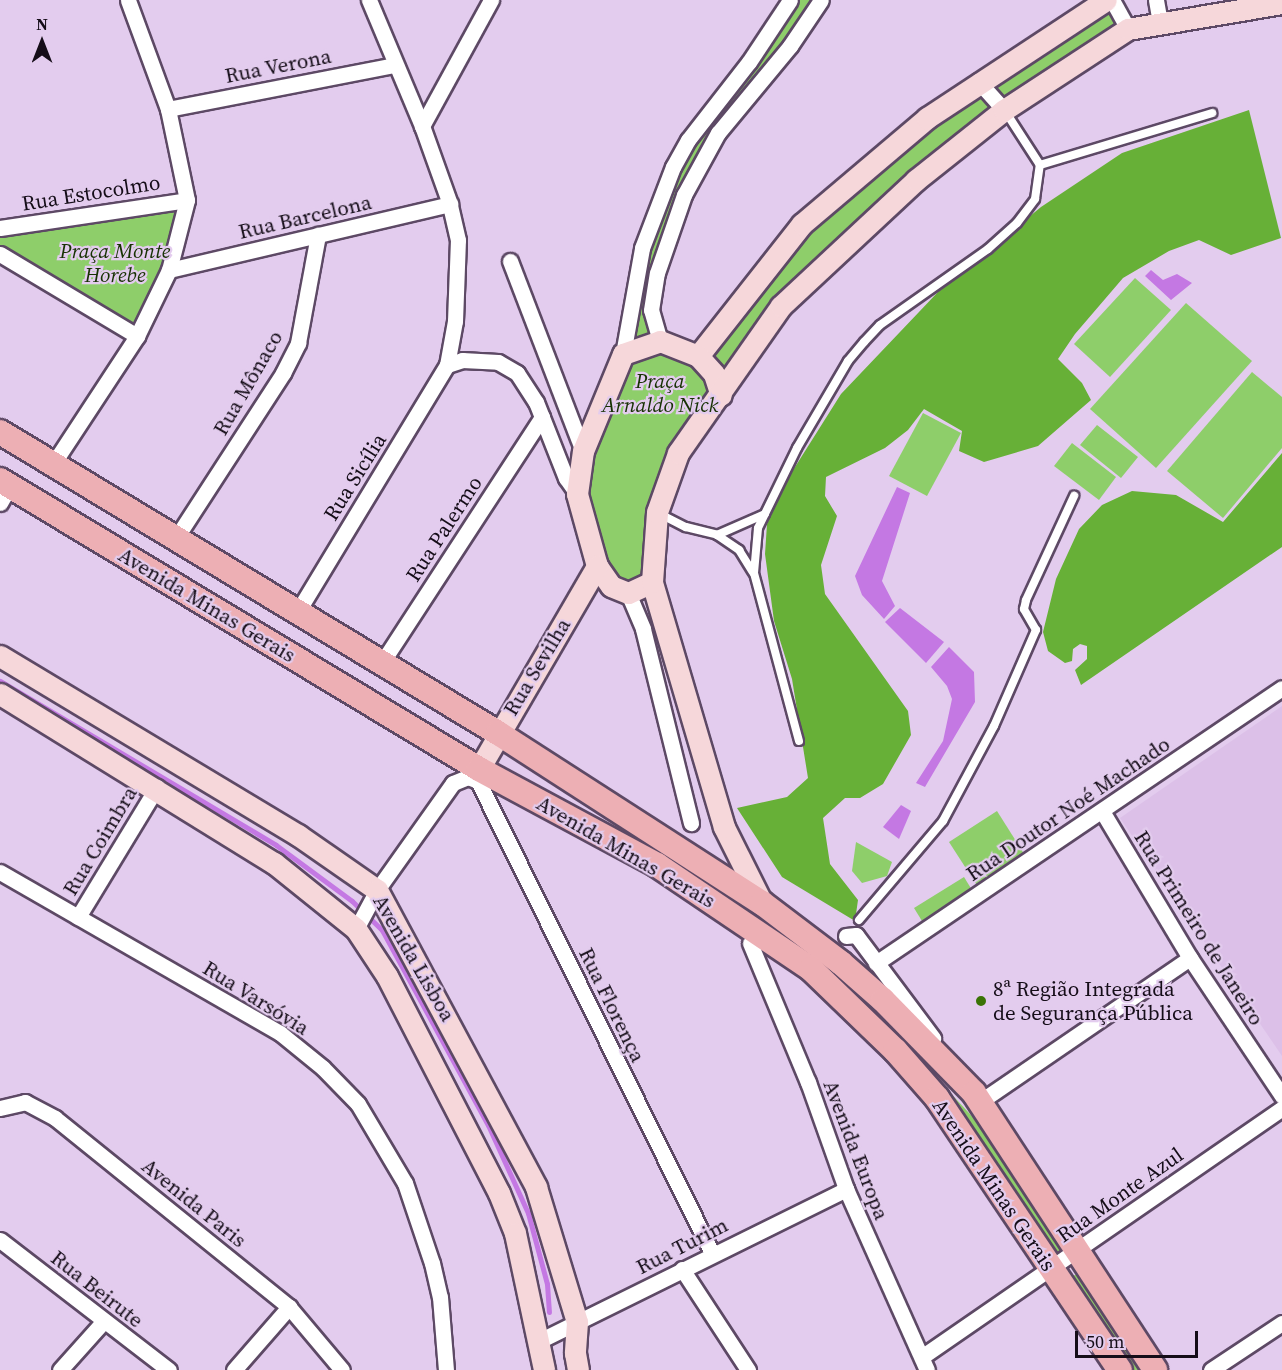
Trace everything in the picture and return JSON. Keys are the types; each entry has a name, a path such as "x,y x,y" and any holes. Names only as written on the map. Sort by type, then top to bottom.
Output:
{"main road":[{"name":"Avenida Minas Gerais","path":"0,432 498,733 762,903 883,1000 978,1097 1076,1252 1155,1370"},
{"name":"Avenida Minas Gerais","path":"3,490 476,774 657,866 811,969 895,1050 937,1098 1120,1370"}],"street":[{"path":"53,464 137,336 170,270 187,200 168,109 128,0"},
{"path":"369,0 422,126 450,204 458,240 455,321 447,365 462,360 508,366 525,384 542,417 566,478 577,494 597,566 611,586 628,593 643,629 691,823"},
{"path":"422,126 491,0"},
{"path":"577,494 583,451 623,354 642,248 673,167 688,140 749,62 790,0"},
{"path":"660,341 651,310 657,273 684,195 718,133 790,46 821,0"},
{"path":"698,356 802,224 927,118 978,81 1106,0"},
{"path":"1112,0 1128,29"},
{"path":"1156,0 1160,23"},
{"path":"762,903 724,828 652,582 657,512 678,453 721,395 781,306 916,180 1004,110 1128,29 1250,4 1282,3"},
{"name":"Rua Verona","path":"168,109 395,65"},
{"path":"978,81 1004,110"},
{"name":"Rua Estocolmo","path":"0,228 187,200"},
{"name":"Rua Barcelona","path":"170,270 450,204"},
{"name":"Rua Mônaco","path":"176,538 283,373 298,343 318,235"},
{"path":"0,254 137,336"},
{"path":"510,261 583,451"},
{"path":"623,354 660,341 698,356 714,374 721,395"},
{"name":"Rua Sicília","path":"298,611 447,365"},
{"name":"Rua Palermo","path":"381,664 542,417"},
{"name":"Rua Sevilha","path":"476,774 597,566"},
{"path":"628,593 652,582"},
{"name":"Avenida Lisboa","path":"0,656 298,835 377,890 532,1178 577,1322 575,1353 578,1370"},
{"name":"Rua Doutor Noé Machado","path":"876,963 1282,688"},
{"name":"Avenida Lisboa","path":"0,694 157,787 274,863 356,929 387,976 499,1193 515,1233 544,1370"},
{"path":"356,929 377,890 453,783 476,774"},
{"name":"Rua Florença","path":"476,774 712,1253"},
{"name":"Rua Coimbra","path":"78,917 157,787"},
{"name":"Rua Primeiro de Janeiro","path":"1102,811 1190,958 1282,1096"},
{"name":"Rua Varsóvia","path":"0,872 280,1034 323,1068 358,1104 405,1183 432,1263 440,1297 446,1370"},
{"name":"Avenida Minas Gerais","path":"854,930 876,963 978,1097"},
{"name":"Avenida Europa","path":"750,943 808,1082 846,1189 925,1363"},
{"path":"978,1097 1190,958"},
{"name":"Avenida Paris","path":"0,1108 25,1102 54,1118 289,1306 342,1370"},
{"name":"Rua Monte Azul","path":"925,1363 1050,1269 1282,1108"},
{"name":"Rua Turim","path":"537,1342 712,1253 846,1189"},
{"name":"Rua Beirute","path":"0,1240 103,1322 169,1370"},
{"path":"682,1269 748,1370"},
{"path":"234,1370 289,1306"},
{"path":"60,1370 103,1322"},
{"path":"1210,1370 1282,1323"}],"lane":[{"path":"754,573 758,528 797,448 848,361 880,325 1017,223 1035,200 1040,165 1004,110"},
{"path":"1040,165 1212,113"},
{"path":"854,930 943,821 994,726 1036,630 1024,609 1026,600 1074,496"},
{"path":"657,512 686,527 717,535 739,550 754,573 799,741"},
{"path":"717,535 765,514"}],"shaded area":[{"path":"1151,270 1163,280 1177,274 1192,283 1171,300 1145,276"},
{"path":"897,487 910,493 882,581 895,606 884,619 862,595 855,576"},
{"path":"900,608 944,642 926,663 885,622"},
{"path":"949,647 974,672 975,702 925,787 916,783 943,741 952,699 947,686 931,667"},
{"path":"1282,706 1282,1056 1120,818"},
{"path":"901,805 911,811 899,839 883,827"}],"green space":[{"name":"Praça Arnaldo Nick","path":"790,0 821,0 718,133 657,273 660,341 698,356 802,224 878,161 1106,0 1128,29 1004,110 781,306 678,453 652,582 612,585 577,494 623,354 642,248 673,167"},
{"path":"1249,110 1281,238 1231,255 1199,240 1169,251 1123,278 1075,334 1058,359 1082,383 1091,400 1038,446 984,462 959,451 962,431 924,409 908,430 885,448 826,477 825,496 837,516 821,565 825,594 908,711 911,735 883,784 860,798 845,798 823,818 830,864 858,900 855,921 782,877 737,808 787,797 808,778 792,679 774,621 765,554 767,524 783,486 841,394 938,292 1041,207 1122,153"},
{"name":"Praça Monte Horebe","path":"187,200 137,336 0,254 0,228"},
{"path":"1135,278 1171,310 1110,377 1074,344"},
{"path":"1186,303 1252,361 1156,468 1090,409"},
{"path":"1252,372 1282,397 1282,448 1223,518 1167,471"},
{"path":"923,413 961,433 927,496 889,476"},
{"path":"1097,425 1138,457 1121,478 1080,445"},
{"path":"1072,443 1116,477 1099,500 1054,466"},
{"path":"1282,453 1282,547 1081,685 1075,670 1087,659 1087,646 1080,644 1073,649 1072,661 1065,663 1048,651 1043,632 1056,579 1079,529 1102,505 1132,491 1176,495 1223,522"},
{"path":"997,811 1026,857 978,887 949,842"},
{"path":"856,842 892,862 887,876 862,883 852,871"},
{"path":"964,877 972,890 922,921 914,908"},
{"path":"918,1058 994,1140 1061,1250 1054,1254"},
{"path":"1080,1273 1146,1370 1130,1370 1070,1277"}],"waterway":[{"path":"0,681 276,845 352,901 382,930 488,1125 528,1213 547,1284 549,1312"}],"place":[{"name":"8ª Região Integrada de Segurança Pública","path":"981,1001"}]}
